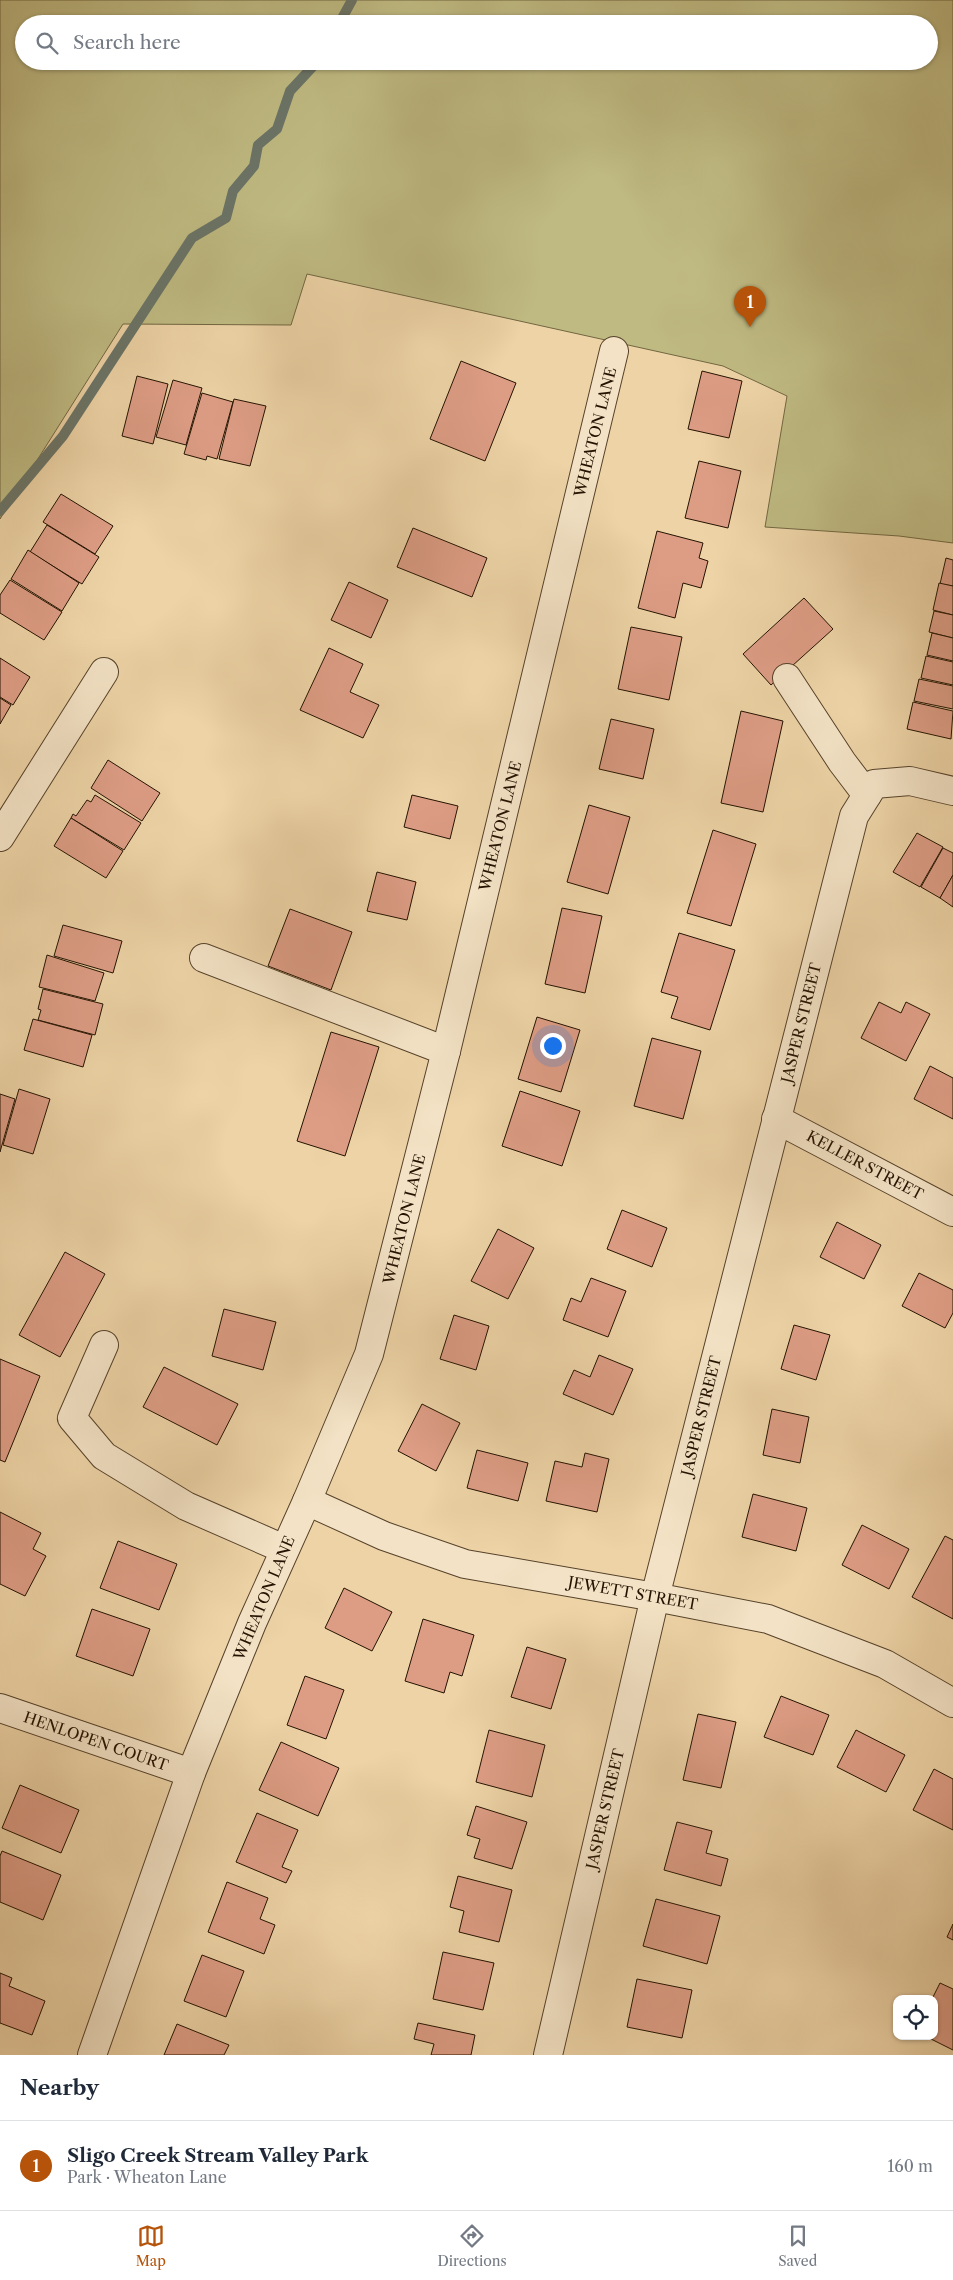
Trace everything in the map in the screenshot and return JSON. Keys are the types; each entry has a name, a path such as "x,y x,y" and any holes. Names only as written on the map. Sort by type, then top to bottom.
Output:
{"street":[{"name":"WHEATON LANE","path":"92,2055 191,1774 252,1623 307,1501 369,1354 446,1051 614,351"},
{"path":"0,837 104,672"},
{"path":"787,678 842,762 871,789 910,781 953,791"},
{"name":"JASPER STREET","path":"548,2055 655,1597 776,1119 854,816 871,789"},
{"path":"204,958 446,1051"},
{"name":"KELLER STREET","path":"776,1119 953,1212"},
{"path":"104,1345 72,1418 104,1456 186,1506 284,1549"},
{"name":"JEWETT STREET","path":"307,1501 384,1536 465,1564 768,1619 885,1664 953,1703"},
{"name":"HENLOPEN COURT","path":"0,1708 191,1774"}],"shaded area":[{"path":"0,0 953,0 953,543 899,536 765,527 787,396 723,366 307,274 291,325 123,324 0,519"}],"building":[{"path":"461,361 516,383 485,461 430,439"},
{"path":"702,371 742,381 729,438 688,429"},
{"path":"137,376 168,384 153,444 122,436"},
{"path":"173,380 202,388 186,445 156,437"},
{"path":"202,393 233,402 217,459 207,456 206,460 184,454"},
{"path":"234,399 266,406 250,466 219,459"},
{"path":"699,461 741,471 728,528 685,518"},
{"path":"61,494 113,526 95,554 43,522"},
{"path":"47,525 99,557 82,584 30,552"},
{"path":"413,528 487,558 472,597 397,567"},
{"path":"657,531 703,543 699,558 708,561 701,588 683,583 675,618 638,608"},
{"path":"28,550 79,583 62,611 11,579"},
{"path":"946,558 953,560 953,586 940,584"},
{"path":"10,580 62,612 44,640 0,613 0,595"},
{"path":"349,582 388,600 371,638 331,620"},
{"path":"939,583 953,586 953,615 933,610"},
{"path":"804,598 833,629 771,685 743,654"},
{"path":"934,611 953,615 953,638 929,632"},
{"path":"631,627 682,637 669,700 618,689"},
{"path":"932,633 953,638 953,661 927,655"},
{"path":"329,648 363,664 350,692 379,705 363,738 300,710"},
{"path":"926,656 953,662 953,685 921,678"},
{"path":"0,658 30,677 13,705 0,697"},
{"path":"919,679 953,686 953,709 914,701"},
{"path":"0,698 11,705 0,724"},
{"path":"913,702 953,711 951,739 907,729"},
{"path":"741,711 783,721 763,812 721,803"},
{"path":"611,719 654,729 643,779 599,769"},
{"path":"108,760 160,793 142,821 91,788"},
{"path":"95,795 141,823 124,850 71,818 73,814 76,816 87,800 91,802"},
{"path":"412,795 458,806 450,839 404,827"},
{"path":"589,805 630,817 608,894 567,882"},
{"path":"71,818 123,851 106,878 54,846"},
{"path":"713,830 756,844 731,926 687,913"},
{"path":"917,833 943,847 920,887 893,872"},
{"path":"943,848 953,853 953,875 940,898 921,887"},
{"path":"377,872 416,882 407,920 367,911"},
{"path":"953,875 953,907 940,898"},
{"path":"562,908 602,916 585,993 545,984"},
{"path":"290,909 352,932 331,990 268,966"},
{"path":"63,925 122,941 113,973 54,956"},
{"path":"679,933 735,950 710,1030 671,1018 678,997 661,992"},
{"path":"47,955 104,973 95,1001 39,987"},
{"path":"43,989 103,1004 95,1035 38,1020 41,1010 38,1009"},
{"path":"879,1002 901,1013 906,1002 930,1014 906,1061 861,1038"},
{"path":"537,1017 580,1030 561,1092 518,1079"},
{"path":"33,1019 92,1035 83,1067 24,1050"},
{"path":"331,1032 379,1047 345,1156 297,1141"},
{"path":"652,1038 701,1051 683,1119 634,1106"},
{"path":"930,1066 953,1078 953,1119 914,1099"},
{"path":"19,1089 50,1099 33,1154 3,1145"},
{"path":"520,1091 580,1111 562,1166 502,1146"},
{"path":"0,1094 15,1099 0,1152"},
{"path":"622,1210 667,1228 652,1267 607,1249"},
{"path":"837,1222 881,1245 864,1279 820,1257"},
{"path":"498,1229 534,1248 508,1299 471,1281"},
{"path":"65,1252 105,1274 60,1357 19,1335"},
{"path":"919,1273 953,1290 953,1313 945,1328 902,1306"},
{"path":"591,1278 626,1291 608,1337 563,1320 571,1298 581,1302"},
{"path":"224,1309 276,1322 263,1370 212,1356"},
{"path":"454,1315 489,1326 476,1370 440,1359"},
{"path":"794,1325 830,1335 816,1380 781,1369"},
{"path":"599,1355 633,1369 613,1415 563,1394 574,1370 590,1377"},
{"path":"0,1359 40,1376 5,1462 0,1460"},
{"path":"164,1367 238,1404 217,1445 143,1407"},
{"path":"422,1404 460,1423 436,1471 398,1451"},
{"path":"772,1409 809,1417 800,1463 763,1455"},
{"path":"477,1450 528,1463 518,1501 467,1488"},
{"path":"585,1453 609,1459 597,1512 546,1501 555,1461 582,1467"},
{"path":"753,1494 807,1508 796,1551 742,1537"},
{"path":"0,1512 41,1533 33,1549 46,1556 25,1596 0,1584"},
{"path":"862,1525 909,1549 889,1589 842,1565"},
{"path":"945,1536 953,1540 953,1619 912,1597"},
{"path":"118,1541 177,1564 159,1610 100,1588"},
{"path":"344,1588 392,1612 372,1651 325,1628"},
{"path":"92,1609 150,1629 133,1676 76,1656"},
{"path":"423,1619 474,1635 462,1676 450,1672 444,1693 405,1681"},
{"path":"527,1647 566,1659 551,1709 511,1697"},
{"path":"305,1676 344,1690 326,1739 287,1725"},
{"path":"781,1696 829,1715 813,1755 764,1737"},
{"path":"698,1714 736,1722 721,1788 683,1780"},
{"path":"489,1730 545,1745 532,1797 476,1782"},
{"path":"856,1730 905,1755 886,1792 837,1767"},
{"path":"281,1742 339,1768 318,1816 259,1790"},
{"path":"934,1769 953,1779 953,1830 913,1810"},
{"path":"20,1785 79,1810 61,1853 2,1828"},
{"path":"476,1806 527,1822 512,1869 474,1858 480,1839 467,1835"},
{"path":"257,1813 298,1830 282,1867 292,1871 286,1883 236,1862"},
{"path":"677,1822 712,1831 706,1853 728,1859 721,1886 664,1870"},
{"path":"2,1851 61,1875 43,1920 0,1902 0,1856"},
{"path":"458,1876 512,1890 499,1942 459,1932 464,1911 450,1907"},
{"path":"227,1882 268,1898 260,1919 275,1925 264,1954 208,1932"},
{"path":"656,1899 720,1916 707,1964 643,1946"},
{"path":"953,1924 953,1940 947,1937"},
{"path":"443,1952 494,1963 483,2010 433,1999"},
{"path":"202,1955 244,1971 226,2017 184,2001"},
{"path":"0,1973 12,1978 9,1986 45,2001 32,2035 0,2023"},
{"path":"637,1979 692,1990 682,2038 627,2027"},
{"path":"940,1983 953,1989 953,2050 933,2040 938,2040 938,1995 934,1995"},
{"path":"418,2023 475,2035 471,2055 431,2055 434,2044 414,2039"},
{"path":"177,2024 229,2045 224,2055 164,2055"}],"waterway":[{"path":"344,15 352,0"},
{"path":"0,511 63,436 192,238 226,218 233,191 254,166 258,145 277,129 290,91 310,70"}],"place":[{"name":"Sligo Creek Stream Valley Park","path":"750,327"}]}
